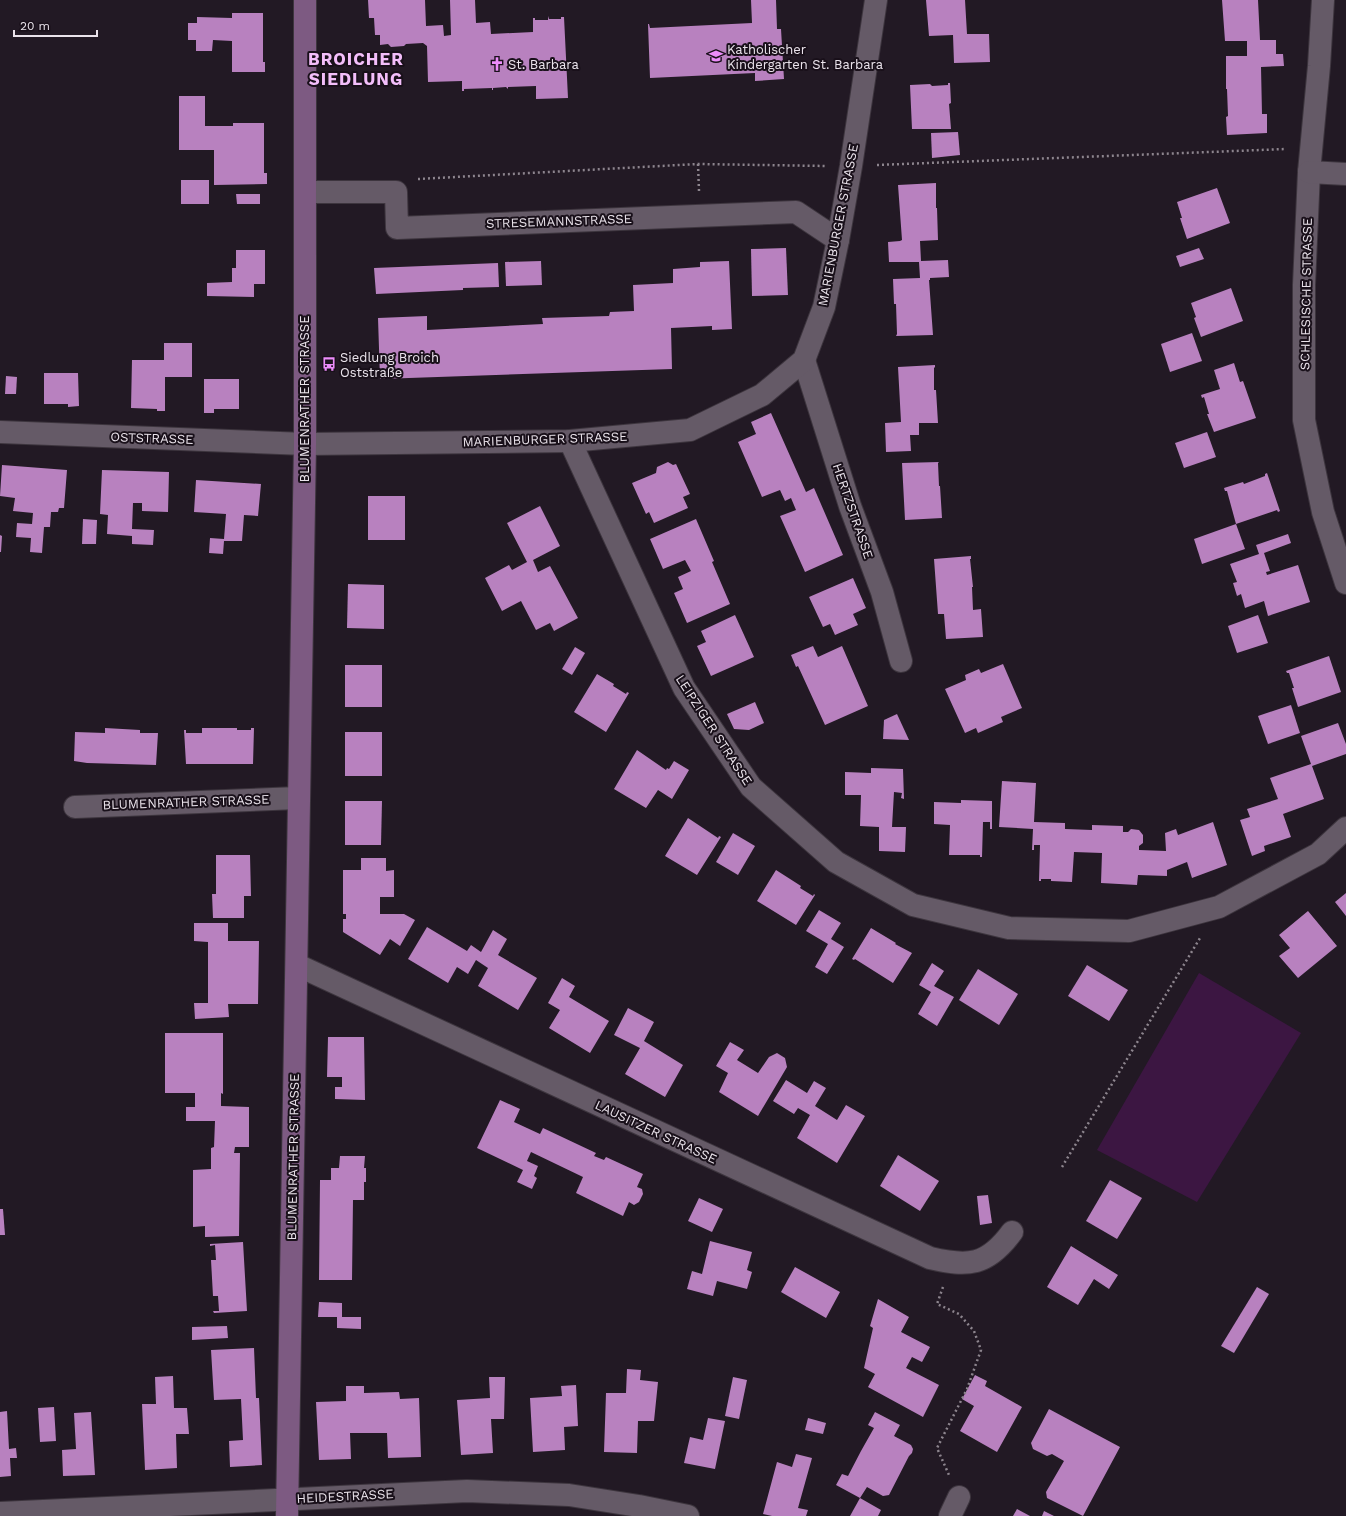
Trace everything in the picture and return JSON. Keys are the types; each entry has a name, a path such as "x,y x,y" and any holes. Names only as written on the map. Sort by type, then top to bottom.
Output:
{"street":[{"name":"BLUMENRATHER STRASSE","path":"287,1507 297,965 298,798 304,444 306,192 305,0"},
{"name":"MARIENBURGER STRASSE","path":"304,444 570,441 690,430 762,395 804,360 824,306 838,240 851,166 876,0"},
{"name":"SCHLESISCHE STRASSE","path":"1323,0 1310,172 1304,286 1304,420 1323,512 1346,583"},
{"path":"1310,172 1346,174"},
{"path":"306,192 396,192"},
{"name":"STRESEMANNSTRASSE","path":"396,192 397,228 796,212 838,240"},
{"name":"HERTZSTRASSE","path":"804,360 850,506 882,592 902,661"},
{"name":"OSTSTRASSE","path":"0,432 304,444"},
{"name":"LEIPZIGER STRASSE","path":"570,441 684,688 750,788 836,862 913,904 1009,928 1129,931 1219,907 1318,854 1346,828"},
{"name":"BLUMENRATHER STRASSE","path":"74,807 298,798"},
{"name":"LAUSITZER STRASSE","path":"297,965 930,1258 950,1263 966,1264 988,1257 1002,1246 1012,1232"},
{"name":"HEIDESTRASSE","path":"0,1513 287,1507 467,1491 569,1495 639,1506 688,1516"}],"path":[{"path":"396,192 413,179 698,164 851,166 1291,149 1310,172"},
{"path":"698,164 699,179"},
{"path":"1062,1167 1219,907"},
{"path":"950,1263 937,1304 958,1314 964,1320 974,1331 981,1350 966,1389 937,1448 954,1507"}],"shaded area":[{"path":"1199,973 1301,1033 1197,1202 1097,1150"}],"building":[{"name":"St. Barbara","path":"368,0 425,0 426,26 443,25 444,36 451,35 450,0 475,0 476,23 490,22 491,34 533,32 533,18 535,18 535,20 548,20 548,16 549,19 561,19 561,17 564,17 568,98 536,99 536,86 508,87 508,89 506,87 493,88 493,90 492,88 464,89 464,91 462,91 462,81 428,82 427,46 423,43 391,47 388,44 380,45 380,35 375,35 374,18 369,18"},
{"path":"751,0 776,0 777,29 781,29 784,79 755,81 755,73 650,78 648,24 650,28 752,23"},
{"path":"926,0 965,0 967,34 989,34 990,62 954,63 953,35 929,36"},
{"path":"1222,0 1258,0 1260,40 1276,40 1276,54 1283,54 1284,66 1261,67 1262,114 1267,114 1267,133 1227,135 1226,117 1228,116 1226,56 1247,56 1247,41 1225,41"},
{"path":"232,13 263,13 263,62 265,62 265,72 232,72 232,41 213,40 212,51 196,51 196,40 188,40 188,23 197,23 197,17 232,18"},
{"path":"948,83 950,83 951,103 949,104 951,129 912,129 910,85 930,84 932,86 948,85"},
{"path":"179,96 205,96 205,126 233,126 233,123 264,123 264,173 267,173 267,184 214,185 214,150 179,150"},
{"path":"958,132 960,155 932,158 931,133"},
{"path":"181,180 209,180 209,204 181,204"},
{"path":"936,183 938,240 920,241 921,261 948,260 949,277 930,278 929,280 933,335 896,336 896,304 894,304 893,279 920,278 919,262 889,262 888,242 902,240 898,185"},
{"path":"1217,188 1230,223 1187,239 1180,218 1182,218 1177,202"},
{"path":"236,194 260,194 260,204 237,204"},
{"path":"786,248 788,295 752,296 751,249"},
{"path":"1199,248 1204,259 1180,267 1176,256"},
{"path":"236,250 265,250 265,284 254,284 254,297 207,296 207,283 232,282 232,268 236,268"},
{"path":"541,261 542,285 506,286 505,262"},
{"path":"729,261 732,329 712,330 712,326 671,328 672,369 380,379 378,318 427,316 427,330 543,324 542,318 609,316 610,312 634,311 633,285 673,283 673,269 700,267 700,262"},
{"path":"498,263 499,287 376,294 374,268"},
{"path":"1231,288 1243,321 1201,337 1194,318 1196,317 1191,303"},
{"path":"1192,333 1202,361 1170,372 1161,344"},
{"path":"164,343 192,343 192,377 165,377 165,411 157,411 157,409 131,408 132,360 164,360"},
{"path":"1234,363 1240,382 1243,381 1256,418 1214,432 1207,414 1209,414 1204,397 1202,398 1201,395 1220,389 1214,370"},
{"path":"935,365 934,390 936,390 938,423 919,423 919,435 910,435 911,451 886,452 885,423 901,422 898,367"},
{"path":"44,373 78,373 79,406 68,407 68,404 44,404"},
{"path":"6,376 17,377 16,394 5,394"},
{"path":"204,379 239,379 239,409 214,409 214,413 204,413"},
{"path":"771,413 806,492 814,488 843,555 805,572 780,516 796,510 791,498 785,501 780,490 762,497 738,442 756,434 751,422"},
{"path":"1207,432 1216,457 1184,468 1175,443"},
{"path":"668,462 673,465 676,464 690,494 683,497 688,508 654,523 649,512 646,514 632,483 656,473 657,467"},
{"path":"939,462 939,486 942,518 905,520 902,463"},
{"path":"2,465 67,470 64,508 59,508 58,512 51,512 50,527 44,527 42,553 30,552 31,538 16,537 17,523 32,524 33,513 13,511 15,498 0,496"},
{"path":"102,470 169,472 168,512 142,511 142,503 133,503 132,529 154,530 153,545 132,544 132,536 107,534 108,515 100,514"},
{"path":"1267,473 1280,511 1278,512 1277,510 1236,524 1227,491 1225,491 1224,488 1243,482 1244,484 1265,476"},
{"path":"196,480 261,484 258,516 244,515 242,541 224,541 223,554 209,553 210,538 224,539 226,514 194,512"},
{"path":"368,496 405,496 405,540 368,540"},
{"path":"540,506 560,546 533,560 538,572 550,566 578,618 554,631 550,623 536,630 521,601 502,611 485,578 509,565 512,570 527,562 507,523"},
{"path":"83,519 97,520 96,544 82,544"},
{"path":"696,519 730,604 687,623 674,593 683,589 678,577 691,571 685,560 663,569 650,539"},
{"path":"1236,524 1245,549 1202,564 1194,539"},
{"path":"1288,534 1291,543 1264,553 1270,571 1266,572 1267,575 1298,565 1310,602 1268,616 1264,601 1245,608 1241,594 1237,596 1233,583 1237,582 1230,564 1259,554 1256,545"},
{"path":"0,535 2,536 1,552 0,552"},
{"path":"971,556 973,610 981,609 983,637 946,639 944,614 938,614 934,559"},
{"path":"853,578 866,608 853,614 858,625 835,635 830,624 823,627 809,597"},
{"path":"348,584 384,585 384,629 347,628"},
{"path":"735,615 754,657 711,676 697,646 706,642 701,631"},
{"path":"1258,615 1268,643 1237,653 1228,626"},
{"path":"813,646 818,657 842,646 868,706 825,725 798,666 796,667 791,655"},
{"path":"575,647 585,653 572,675 562,669"},
{"path":"1329,656 1341,692 1298,707 1289,673 1286,671"},
{"path":"1003,664 1022,708 1001,717 1003,722 978,733 976,728 965,733 945,689 966,680 965,675 979,669 981,673"},
{"path":"345,665 382,665 382,707 345,707"},
{"path":"597,674 614,684 613,686 626,694 627,692 629,693 606,732 574,712"},
{"path":"755,702 764,723 749,730 734,729 727,714"},
{"path":"1291,705 1300,733 1268,744 1258,716"},
{"path":"897,714 909,740 883,739 884,720"},
{"path":"1338,723 1346,744 1346,754 1312,766 1324,799 1283,814 1291,837 1264,846 1265,851 1252,856 1240,820 1250,817 1247,809 1278,799 1270,778 1311,764 1301,736"},
{"path":"105,728 140,730 140,733 158,733 156,765 87,763 74,761 75,732 105,733"},
{"path":"202,728 237,728 237,730 251,730 251,728 254,728 253,764 186,764 184,730 186,730 186,733 202,733"},
{"path":"345,732 382,732 382,776 345,776"},
{"path":"637,750 666,770 667,768 669,769 674,761 689,770 672,799 658,790 646,808 614,789"},
{"path":"871,768 903,769 904,799 901,798 902,793 894,792 892,827 906,827 905,852 879,851 879,827 860,826 861,795 845,795 845,772 871,773"},
{"path":"1002,781 1036,783 1034,822 1065,823 1065,829 1092,830 1092,825 1123,826 1123,832 1128,832 1131,829 1139,830 1143,835 1143,843 1139,846 1139,850 1166,851 1165,833 1176,829 1178,835 1213,822 1227,865 1192,878 1187,862 1167,870 1167,876 1138,875 1137,885 1101,883 1102,853 1074,852 1072,882 1051,881 1051,879 1041,879 1041,881 1039,881 1040,845 1034,845 1034,850 1032,850 1033,829 999,827"},
{"path":"961,800 992,801 992,829 990,829 990,822 983,822 982,857 980,857 980,855 949,855 950,825 934,824 934,802 961,803"},
{"path":"345,801 382,801 381,845 345,845"},
{"path":"688,818 718,838 719,836 721,837 697,875 665,856"},
{"path":"733,833 755,846 738,875 716,862"},
{"path":"216,855 250,855 251,896 244,896 244,918 213,918 212,894 216,894"},
{"path":"361,858 386,858 386,871 394,870 394,897 380,897 380,914 404,914 415,920 400,946 390,939 380,955 343,932 343,919 346,919 346,914 343,914 343,870 361,870"},
{"path":"776,870 801,886 800,888 813,896 814,894 815,895 796,925 757,901"},
{"path":"1346,893 1346,916 1335,902"},
{"path":"819,910 841,923 831,939 844,947 827,974 815,967 828,944 806,931"},
{"path":"1308,911 1337,946 1298,978 1279,956 1290,948 1279,935"},
{"path":"194,923 228,923 228,941 259,941 258,1004 228,1004 229,1017 195,1019 194,1003 208,1003 208,942 194,941"},
{"path":"427,927 467,951 471,945 481,952 493,930 507,939 498,955 537,978 518,1010 478,986 488,968 476,960 468,974 457,967 448,983 408,959"},
{"path":"871,928 912,953 893,983 855,959 852,959"},
{"path":"932,963 944,971 934,986 954,997 937,1026 918,1014 931,992 919,985"},
{"path":"1087,965 1128,990 1109,1021 1068,996"},
{"path":"978,969 1018,994 999,1025 959,1000"},
{"path":"562,978 575,986 569,997 609,1021 590,1053 549,1028 560,1010 548,1003"},
{"path":"628,1008 654,1022 644,1041 683,1065 665,1097 625,1074 640,1048 614,1035"},
{"path":"165,1033 223,1033 223,1094 221,1093 221,1106 249,1107 249,1147 235,1147 234,1153 240,1153 239,1236 205,1237 205,1226 193,1227 193,1170 211,1169 211,1148 214,1147 215,1121 186,1121 186,1107 195,1107 195,1093 165,1093"},
{"path":"328,1037 364,1037 365,1100 335,1099 335,1087 342,1087 342,1077 327,1077"},
{"path":"730,1042 744,1050 737,1060 758,1073 769,1057 777,1053 785,1058 787,1067 758,1116 719,1092 728,1073 716,1066"},
{"path":"786,1080 807,1093 814,1081 826,1088 815,1106 837,1120 846,1105 865,1116 837,1163 797,1138 810,1115 798,1108 794,1114 773,1101"},
{"path":"500,1100 520,1109 514,1122 540,1134 543,1128 596,1153 594,1156 604,1160 606,1157 643,1174 637,1187 642,1189 643,1194 639,1202 634,1205 629,1202 623,1216 576,1193 583,1177 531,1152 527,1161 538,1166 534,1176 537,1178 532,1189 517,1182 523,1170 477,1148"},
{"path":"898,1155 939,1181 920,1211 880,1186"},
{"path":"340,1156 365,1156 364,1168 366,1168 366,1182 364,1182 364,1200 353,1200 352,1280 319,1280 320,1180 331,1180 331,1168 339,1168"},
{"path":"1110,1180 1142,1198 1117,1239 1086,1221"},
{"path":"988,1195 992,1223 980,1225 977,1196"},
{"path":"699,1198 723,1209 712,1232 688,1221"},
{"path":"0,1209 3,1209 5,1235 0,1235"},
{"path":"710,1241 752,1252 747,1270 752,1272 747,1289 717,1281 713,1296 687,1289 692,1271 702,1274"},
{"path":"243,1242 247,1311 214,1313 213,1311 219,1311 218,1296 213,1296 211,1260 216,1260 215,1245 210,1246 210,1244"},
{"path":"1071,1246 1118,1275 1109,1289 1094,1279 1078,1305 1047,1287"},
{"path":"795,1267 840,1292 826,1318 781,1292"},
{"path":"1257,1287 1269,1294 1234,1353 1221,1346"},
{"path":"878,1299 909,1317 901,1332 930,1347 922,1362 912,1357 906,1368 939,1385 923,1417 868,1387 875,1374 864,1368 873,1328 870,1326"},
{"path":"319,1302 342,1303 342,1317 361,1317 361,1329 337,1328 337,1317 318,1317"},
{"path":"227,1326 228,1338 192,1340 192,1327"},
{"path":"254,1348 256,1398 259,1398 262,1465 230,1467 229,1441 243,1440 241,1399 214,1400 211,1350"},
{"path":"627,1369 641,1370 640,1380 658,1382 654,1421 638,1421 637,1453 604,1452 606,1393 626,1393"},
{"path":"975,1375 987,1381 985,1386 1022,1407 997,1452 960,1431 974,1406 962,1399"},
{"path":"173,1376 174,1408 187,1408 189,1434 176,1434 177,1468 145,1470 142,1404 156,1404 155,1377"},
{"path":"489,1377 505,1377 504,1419 491,1419 493,1453 461,1455 457,1400 490,1398"},
{"path":"733,1377 747,1380 739,1419 725,1416"},
{"path":"576,1385 578,1426 564,1427 565,1450 533,1452 530,1398 562,1396 561,1386"},
{"path":"346,1386 364,1386 364,1393 399,1392 400,1399 419,1398 421,1457 388,1458 387,1433 350,1433 351,1459 319,1460 316,1402 346,1401"},
{"path":"54,1407 56,1441 40,1442 38,1408"},
{"path":"1049,1409 1120,1447 1083,1516 1047,1498 1046,1492 1064,1461 1052,1454 1047,1456 1033,1449 1031,1443"},
{"path":"7,1411 9,1449 16,1448 17,1458 10,1458 11,1476 0,1477 0,1412"},
{"path":"91,1412 95,1475 63,1476 62,1450 76,1449 74,1413"},
{"path":"875,1412 900,1425 894,1436 911,1445 913,1449 889,1495 883,1496 867,1487 860,1498 836,1485 842,1474 848,1476 874,1428 868,1425"},
{"path":"708,1418 725,1421 715,1469 684,1463 690,1437 703,1440"},
{"path":"808,1418 826,1423 823,1434 805,1430"},
{"path":"796,1454 812,1458 798,1508 808,1510 806,1516 772,1516 763,1514 777,1462 792,1467"},
{"path":"860,1498 881,1510 878,1516 850,1516"},
{"path":"1017,1509 1030,1516 1013,1516"},
{"path":"1044,1511 1054,1516 1042,1516"}],"place":[{"name":"Katholischer Kindergarten St. Barbara","path":"716,56"},
{"name":"St. Barbara","path":"497,64"},
{"name":"Siedlung Broich Oststraße","path":"329,364"}],"district":[{"name":"BROICHER SIEDLUNG","path":"356,69"}]}
